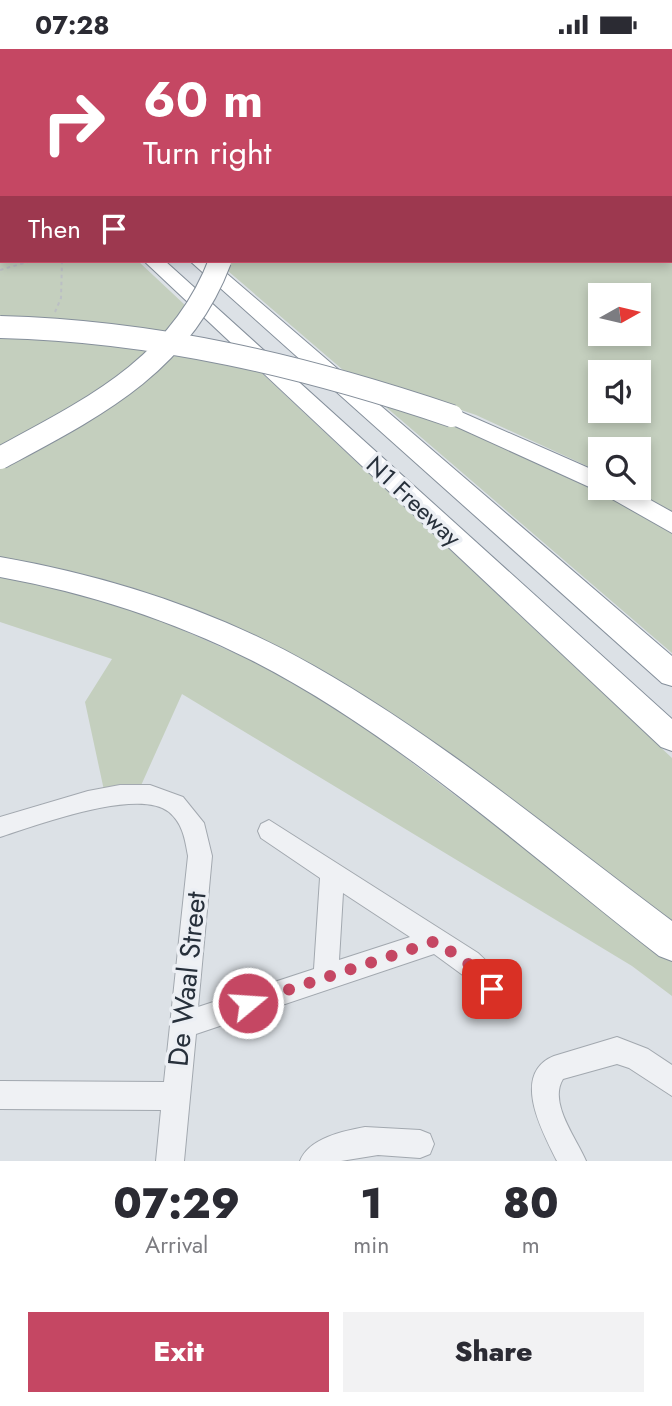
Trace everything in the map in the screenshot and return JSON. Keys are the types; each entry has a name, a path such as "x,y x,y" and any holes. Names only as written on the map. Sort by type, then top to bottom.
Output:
{"highway":[{"name":"N1 Freeway","path":"156,263 672,738"},
{"name":"N1 Freeway","path":"202,263 672,674"},
{"path":"0,458 85,411 153,362 183,330 206,297 219,263"},
{"path":"0,327 123,335 232,352 326,375 452,415 588,477"},
{"path":"630,500 672,524"},
{"path":"0,567 107,592 191,622 280,663 339,697 400,740 672,943"}],"street":[{"name":"De Waal Street","path":"0,827 122,793 157,795 176,805 196,831 200,856 170,1161"},
{"path":"269,831 484,975 500,1004"},
{"path":"326,978 332,872"},
{"path":"183,1025 436,941"},
{"path":"572,1161 544,1092 548,1075 554,1069 607,1051 625,1049 672,1082"},
{"path":"0,1095 176,1096"},
{"path":"314,1161 330,1151 369,1138 420,1144"}],"path":[{"path":"0,270 24,263"},
{"path":"53,317 61,298 62,263"}],"green space":[{"path":"0,263 140,263 186,306 166,333 0,320"},
{"path":"230,263 672,263 672,512 651,500 651,437 588,437 588,466 476,415 343,370 228,271"},
{"path":"0,331 158,345 126,375 0,450"},
{"path":"179,348 250,362 672,758 672,931 267,648 0,561 0,467"},
{"path":"372,395 525,456 588,487 588,500 613,500 672,533 672,653"},
{"path":"0,576 33,581 142,612 282,674 362,725 672,959 672,996 632,966 182,694 139,790 105,795 85,702 112,659 0,622"}],"route":[{"path":"248,1003 436,941 484,975 492,989"}]}
